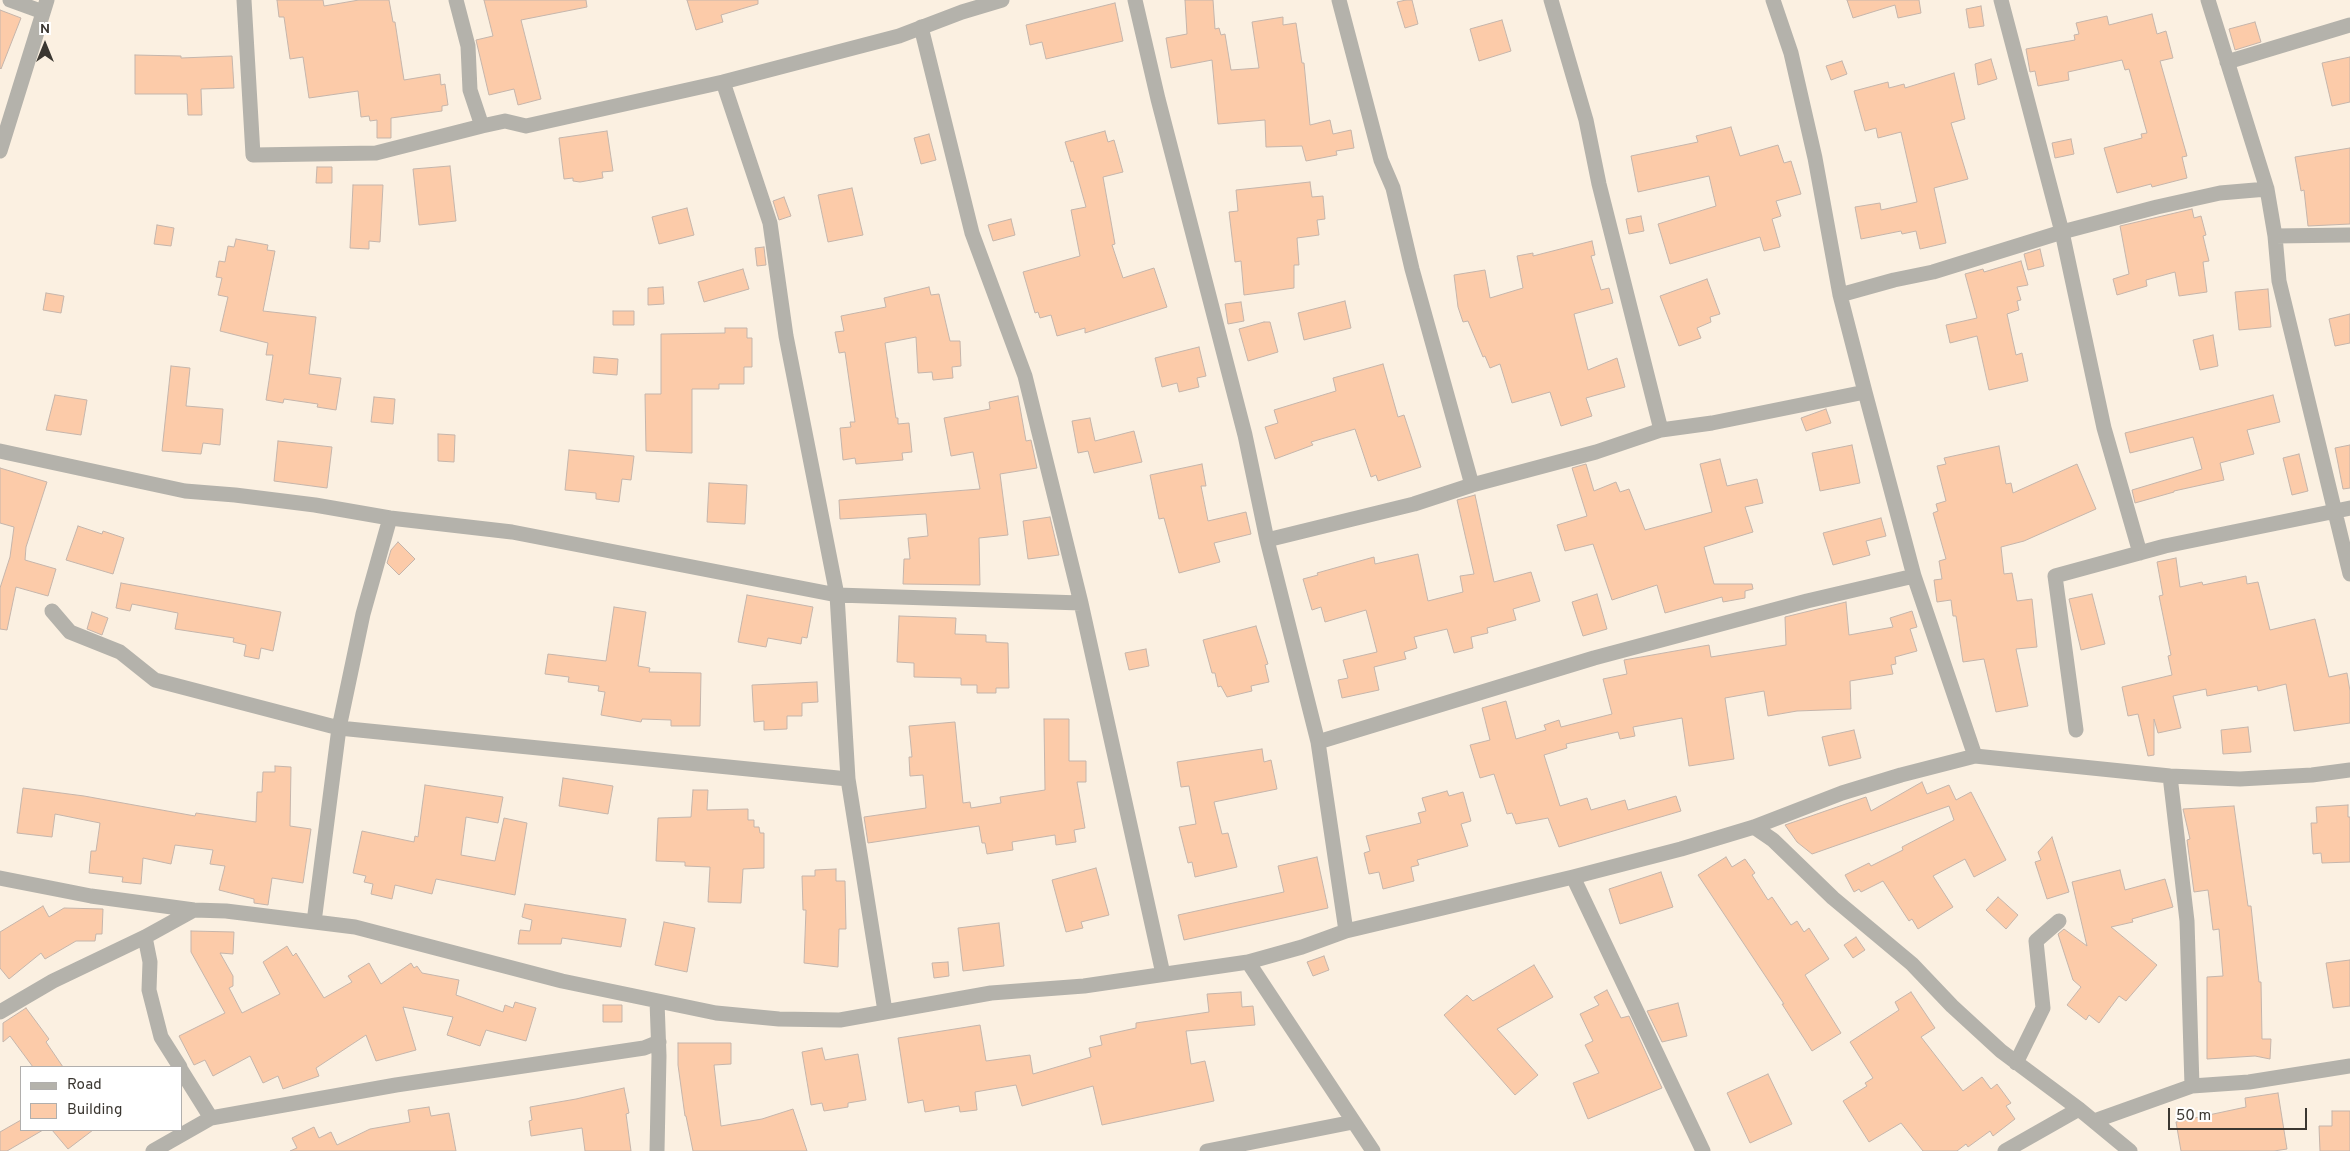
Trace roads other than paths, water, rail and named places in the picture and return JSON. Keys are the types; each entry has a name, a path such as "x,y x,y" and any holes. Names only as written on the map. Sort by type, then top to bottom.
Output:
{"street":[{"path":"0,151 45,6 10,0"},
{"path":"244,0 253,155 376,153 506,121 526,126 723,82 899,36 962,12 1002,0"},
{"path":"456,0 468,46 470,90 482,126"},
{"path":"1135,0 1158,99 1245,435 1267,540 1318,742 1346,931"},
{"path":"1339,0 1381,160 1393,188 1412,269 1472,485"},
{"path":"1551,0 1586,120 1599,184 1661,430"},
{"path":"1773,0 1791,53 1813,148 1840,294 1864,392 1914,576 1975,756"},
{"path":"2001,0 2062,232 2104,428 2140,553"},
{"path":"2208,0 2267,189 2275,236 2279,281 2343,510 2350,574"},
{"path":"2227,62 2350,25"},
{"path":"921,27 972,233 1026,376 1081,603 1163,974"},
{"path":"723,82 770,223 786,336 837,596 848,778 885,1011"},
{"path":"1840,294 1942,269 2062,232 2199,197 2267,189"},
{"path":"2275,236 2350,235"},
{"path":"1267,540 1414,504 1472,485 1596,452 1661,430 1712,423 1864,392"},
{"path":"0,451 185,491 315,505 390,518 512,532 837,596 1081,603"},
{"path":"2076,730 2055,576 2164,546 2343,510"},
{"path":"314,922 339,728 363,614 390,518"},
{"path":"1318,742 1594,658 1807,601 1914,576"},
{"path":"52,611 70,632 120,652 156,680 339,728 848,778"},
{"path":"0,878 91,896 194,910 226,911 356,927 562,981 716,1013 779,1019 840,1020 991,993 1084,986 1248,962 1302,947 1346,931 1573,878 1681,849 1754,827 1842,793 1901,775 1975,756 2170,776 2240,779 2312,775 2350,770"},
{"path":"2170,776 2187,921 2192,1086"},
{"path":"1754,827 1773,840 1833,898 1912,964 1952,1006 2016,1063 2079,1109 2130,1151"},
{"path":"1573,878 1703,1151"},
{"path":"0,1012 53,981 145,937 194,910"},
{"path":"2016,1063 2043,1008 2036,941 2059,921"},
{"path":"145,937 150,962 149,990 161,1037 178,1066"},
{"path":"1248,962 1373,1151"},
{"path":"657,1001 659,1042 657,1151"},
{"path":"153,1151 211,1118 406,1084 644,1048 659,1042"},
{"path":"2094,1122 2192,1086 2249,1082 2350,1066"},
{"path":"182,1072 211,1118"},
{"path":"2005,1151 2079,1109"},
{"path":"1207,1151 1353,1122"}]}
